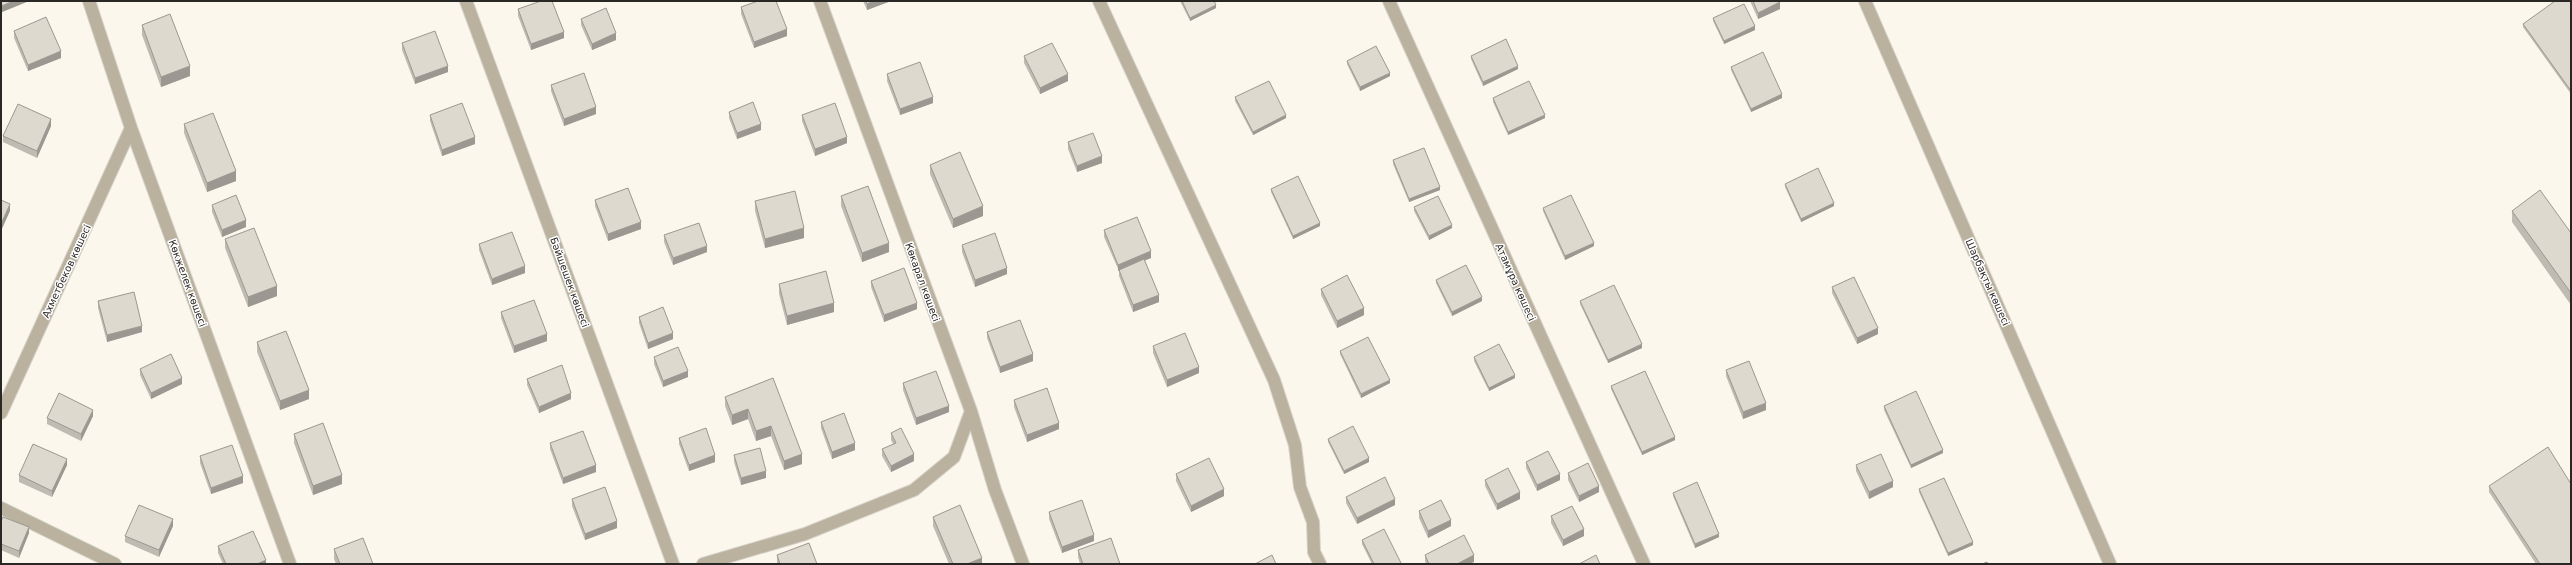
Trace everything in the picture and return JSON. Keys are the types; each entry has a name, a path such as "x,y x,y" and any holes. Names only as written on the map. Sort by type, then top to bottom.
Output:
{"street":[{"name":"Көкжелек көшесі","path":"89,1 132,128 290,564"},
{"name":"Бәйшешек көшесі","path":"466,1 673,564"},
{"name":"Көкарал көшесі","path":"820,1 971,411 995,490 1023,564"},
{"path":"1099,1 1274,380 1296,445 1300,487 1313,522 1314,552 1320,564"},
{"name":"Атамұра көшесі","path":"1389,1 1644,564"},
{"name":"Шарбақты көшесі","path":"1865,1 2110,564"},
{"name":"Ахметбеков көшесі","path":"1,413 132,128"},
{"path":"703,564 805,534 914,490 954,457 971,411"},
{"path":"1,508 115,564"},
{"path":"805,534 810,546"}],"building":[{"path":"1,1 13,1 2,6"},
{"path":"541,1 552,1 564,32 531,44 518,9"},
{"path":"758,1 776,1 787,29 754,42 741,7"},
{"path":"866,1 874,1 867,4"},
{"path":"1182,1 1214,1 1216,5 1190,18"},
{"path":"1753,1 1779,1 1780,2 1758,13"},
{"path":"2555,1 2571,1 2571,91 2523,24"},
{"path":"1744,4 1755,26 1724,41 1713,18"},
{"path":"606,8 616,33 592,44 581,19"},
{"path":"170,14 190,66 161,77 142,25"},
{"path":"46,17 61,51 28,65 14,31"},
{"path":"435,31 448,66 415,78 402,43"},
{"path":"1506,39 1518,66 1483,82 1471,56"},
{"path":"1052,43 1068,74 1040,88 1024,56"},
{"path":"1376,46 1390,73 1360,87 1347,61"},
{"path":"1763,52 1782,94 1751,109 1731,67"},
{"path":"920,62 933,97 900,109 887,74"},
{"path":"584,73 596,107 564,119 551,85"},
{"path":"1269,81 1286,115 1253,132 1235,97"},
{"path":"1529,81 1545,115 1508,132 1493,98"},
{"path":"753,102 761,124 737,133 729,112"},
{"path":"462,103 475,137 442,150 430,115"},
{"path":"835,103 847,137 815,149 802,115"},
{"path":"18,104 51,119 37,151 3,136"},
{"path":"213,113 236,171 207,183 184,124"},
{"path":"1093,133 1102,156 1077,166 1068,142"},
{"path":"1424,148 1440,187 1409,199 1393,160"},
{"path":"960,152 983,206 953,219 930,165"},
{"path":"1818,168 1834,203 1801,219 1785,184"},
{"path":"1298,176 1320,223 1293,236 1271,189"},
{"path":"868,186 889,243 862,253 841,196"},
{"path":"628,188 641,222 608,234 595,200"},
{"path":"2540,190 2571,233 2571,293 2512,211"},
{"path":"795,191 804,228 765,239 755,201"},
{"path":"236,195 246,220 222,230 212,205"},
{"path":"1571,195 1594,243 1565,256 1543,208"},
{"path":"1438,196 1452,225 1429,236 1414,207"},
{"path":"1,200 10,204 1,224"},
{"path":"1137,217 1151,251 1118,265 1104,230"},
{"path":"699,223 707,246 673,258 664,235"},
{"path":"254,228 277,286 248,297 225,239"},
{"path":"512,232 525,266 492,279 479,244"},
{"path":"995,233 1007,268 975,280 962,245"},
{"path":"1144,259 1159,295 1133,305 1119,270"},
{"path":"1466,265 1482,297 1452,312 1436,280"},
{"path":"904,268 917,303 884,315 871,281"},
{"path":"826,271 834,303 787,316 779,284"},
{"path":"1347,275 1364,308 1337,321 1321,289"},
{"path":"1854,277 1878,328 1857,338 1832,287"},
{"path":"1614,285 1642,344 1608,360 1580,301"},
{"path":"134,292 142,326 107,335 98,301"},
{"path":"534,300 547,334 514,346 501,312"},
{"path":"663,307 673,333 648,343 639,317"},
{"path":"1020,320 1033,354 1000,367 987,332"},
{"path":"286,331 309,390 280,401 257,342"},
{"path":"1185,333 1199,367 1167,380 1153,346"},
{"path":"1368,337 1390,380 1361,394 1340,351"},
{"path":"1499,344 1515,375 1489,388 1474,357"},
{"path":"678,347 688,371 663,381 654,357"},
{"path":"171,354 182,378 151,393 140,369"},
{"path":"1749,361 1766,403 1743,412 1726,370"},
{"path":"562,365 571,393 539,407 527,379"},
{"path":"936,371 949,406 916,418 903,383"},
{"path":"1645,371 1675,437 1642,452 1611,386"},
{"path":"773,378 802,454 784,461 771,426 756,431 748,409 732,415 725,397"},
{"path":"1047,388 1059,423 1027,435 1014,400"},
{"path":"1916,391 1943,450 1911,465 1884,406"},
{"path":"59,393 93,410 81,434 47,418"},
{"path":"844,413 855,443 832,452 821,422"},
{"path":"323,423 342,475 313,486 294,434"},
{"path":"1353,426 1369,458 1344,471 1328,439"},
{"path":"706,428 715,455 689,465 679,438"},
{"path":"901,428 914,454 891,466 882,449 896,443 891,433"},
{"path":"583,431 596,465 563,478 550,443"},
{"path":"33,444 67,459 52,491 19,475"},
{"path":"232,445 243,476 211,488 200,456"},
{"path":"2548,447 2571,484 2571,564 2540,564 2489,486"},
{"path":"760,448 766,471 741,478 734,455"},
{"path":"1548,451 1560,474 1537,485 1526,462"},
{"path":"1881,454 1893,481 1869,492 1856,465"},
{"path":"1209,458 1224,489 1191,506 1176,474"},
{"path":"1588,463 1599,486 1579,496 1568,473"},
{"path":"1508,468 1520,492 1497,504 1485,480"},
{"path":"1385,477 1395,499 1357,518 1346,497"},
{"path":"1944,478 1973,542 1948,553 1919,489"},
{"path":"1697,482 1719,534 1695,544 1673,493"},
{"path":"605,487 617,521 585,534 572,499"},
{"path":"1082,500 1094,535 1062,547 1049,512"},
{"path":"1441,500 1451,520 1428,531 1419,511"},
{"path":"139,505 173,519 159,550 125,536"},
{"path":"960,505 982,558 967,564 953,564 933,517"},
{"path":"1572,506 1584,529 1563,540 1551,516"},
{"path":"3,517 29,527 19,551 1,544 1,521"},
{"path":"1384,529 1401,563 1399,564 1374,564 1362,540"},
{"path":"253,531 266,560 257,564 226,564 218,546"},
{"path":"1464,535 1474,555 1457,564 1429,564 1425,555"},
{"path":"363,538 373,564 340,564 334,549"},
{"path":"1111,538 1120,564 1083,564 1078,550"},
{"path":"809,543 817,564 780,564 777,555"},
{"path":"1272,555 1276,564 1255,564"},
{"path":"1596,555 1600,564 1579,564"}]}
